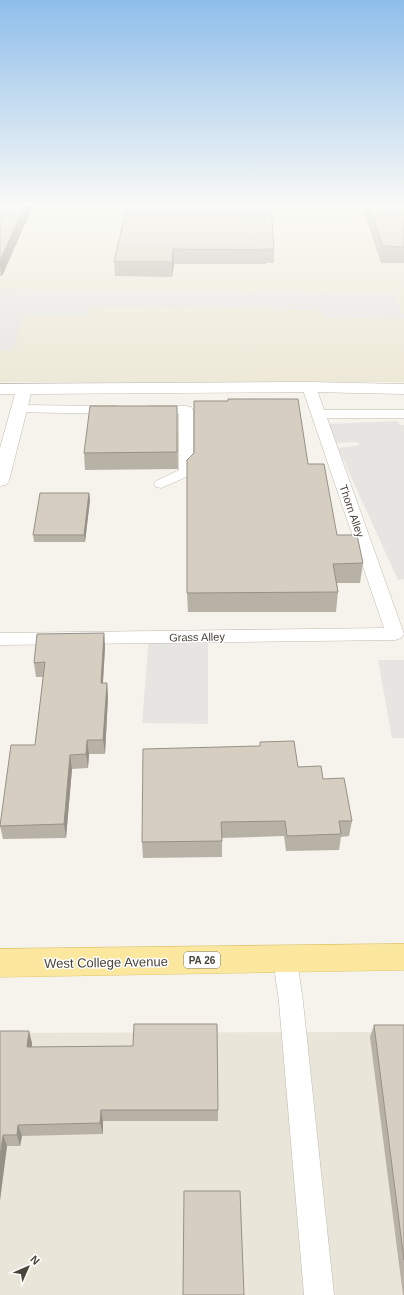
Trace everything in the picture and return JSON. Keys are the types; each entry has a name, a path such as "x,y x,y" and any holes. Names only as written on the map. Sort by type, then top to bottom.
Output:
{"main road":[{"name":"West College Avenue","path":"0,963 404,957"}],"street":[{"path":"0,389 309,387 404,389"},
{"path":"0,481 24,389"}],"lane":[{"name":"Thorn Alley","path":"309,387 395,634"},
{"path":"18,409 186,410 186,472 161,484"},
{"path":"318,414 404,414"},
{"name":"Grass Alley","path":"0,639 395,634"},
{"path":"285,959 291,1002 319,1295"}],"shaded area":[{"path":"0,266 404,266 404,382 0,382"},
{"path":"0,289 394,293 404,315 404,319 323,318 321,311 292,309 90,308 87,316 24,316 13,351 0,350"},
{"path":"397,421 400,425 404,425 404,579 398,580 338,448 360,445 357,442 335,443 327,424"},
{"path":"149,637 208,637 208,724 142,723"},
{"path":"378,660 404,660 404,738 392,738"},
{"path":"404,1032 404,1295 0,1295 0,1033"}],"building":[{"path":"228,399 298,399 308,464 324,464 337,535 357,535 363,563 333,564 338,592 187,593 187,460 194,453 194,401 228,401"},
{"path":"90,406 177,406 177,452 84,453"},
{"path":"40,493 89,493 84,535 33,535"},
{"path":"104,633 101,683 107,683 103,740 87,740 86,754 70,755 64,824 0,826 11,745 35,745 45,662 34,663 37,634"},
{"path":"294,741 298,767 321,766 323,779 344,778 352,821 339,821 341,834 287,836 285,821 221,822 222,841 142,842 143,749 260,746 260,742"},
{"path":"134,1024 217,1024 218,1110 101,1110 100,1123 18,1125 17,1135 3,1135 0,1157 0,1031 29,1031 27,1047 133,1046"},
{"path":"374,1025 404,1025 404,1260"},
{"path":"184,1191 240,1191 244,1295 183,1295"}]}
